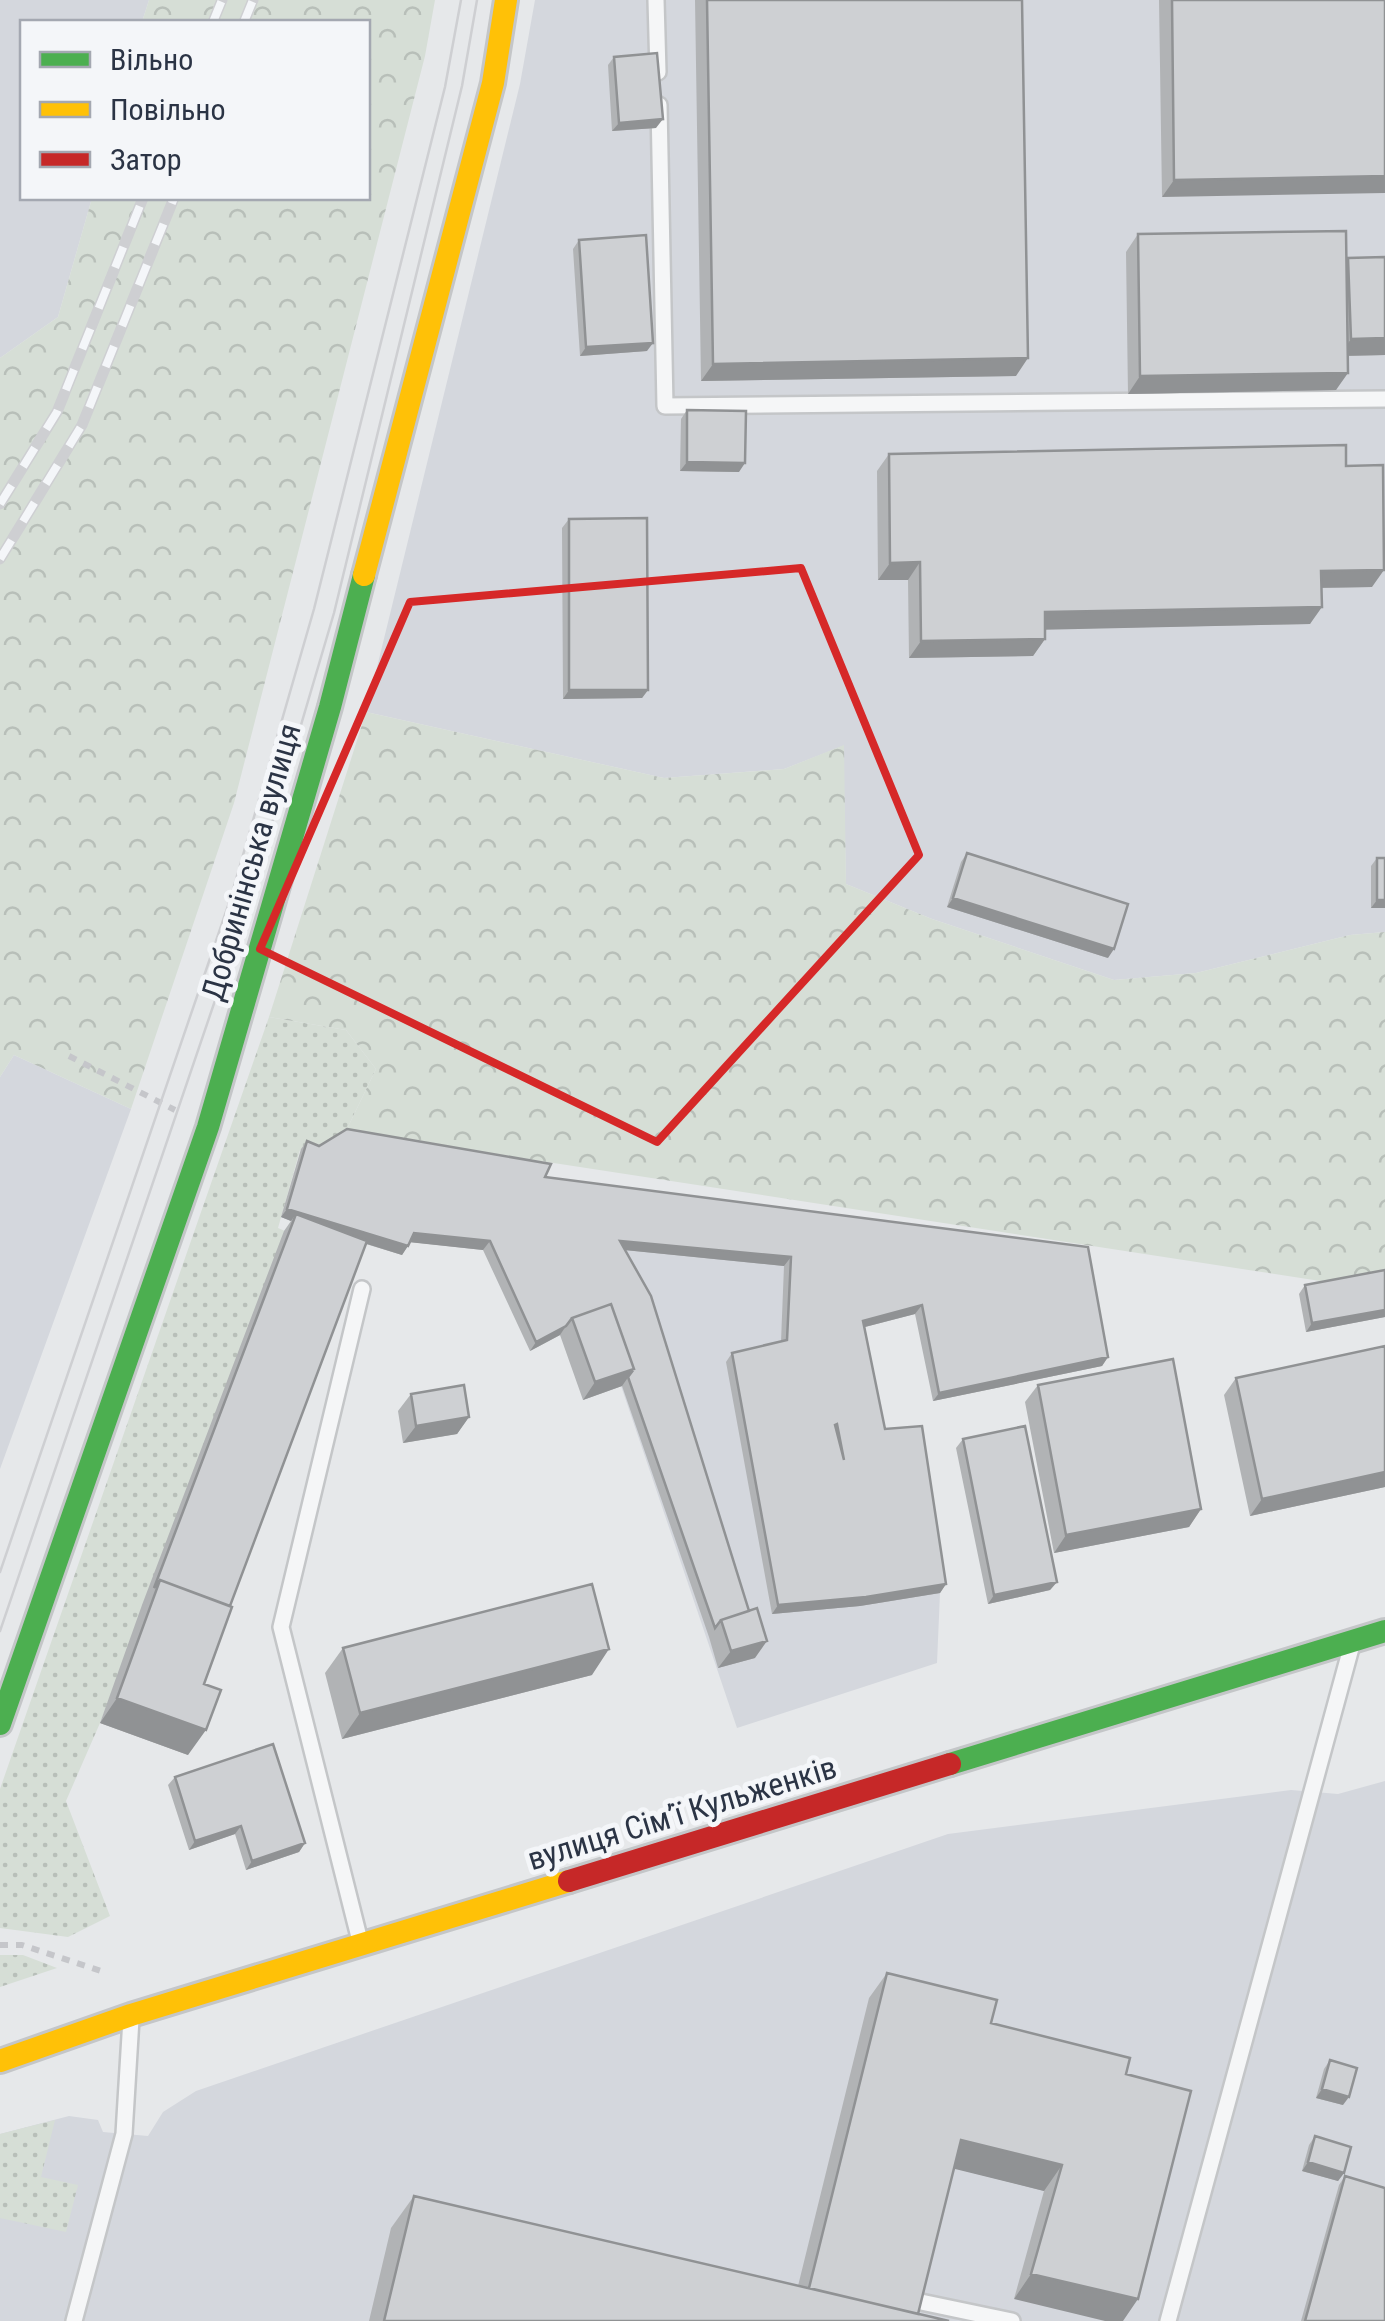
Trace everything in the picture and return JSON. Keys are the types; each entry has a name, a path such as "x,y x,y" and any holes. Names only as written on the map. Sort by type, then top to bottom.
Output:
{"street":[{"name":"Добринінська вулиця","path":"0,1724 208,1128 330,707 493,83 506,0"},
{"name":"вулиця Сімʼї Кульженків","path":"0,2061 131,2016 1385,1631"}],"lane":[{"path":"656,0 665,406 1385,398"},
{"path":"362,1290 280,1628 362,1947"},
{"path":"1168,2321 1354,1639"},
{"path":"74,2321 124,2134 131,2016"},
{"path":"921,2302 1012,2321"}],"path":[{"path":"69,1056 208,1128"},
{"path":"0,1945 22,1944 101,1971"}],"highlighted area":[{"path":"801,568 919,855 657,1142 260,949 410,602"}],"shaded area":[{"path":"0,0 149,0 143,20 20,20 20,200 91,200 58,317 0,358"},
{"path":"535,0 1385,0 1385,932 1350,935 1196,973 1114,980 932,919 846,884 843,746 784,769 664,778 366,712 520,84"},
{"path":"14,1055 131,1109 0,1469 0,1077"},
{"path":"539,1185 787,1215 781,1348 879,1437 940,1593 937,1663 737,1728 599,1321"},
{"path":"1385,1781 1385,2321 0,2321 0,2134 69,2116 98,2120 103,2132 148,2136 163,2112 196,2091 948,1834 1291,1790 1338,1794"}],"green space":[{"path":"149,0 435,0 425,56 234,803 131,1109 14,1055 0,1077 0,358 58,317 91,200 370,200 370,20 143,20"},
{"path":"366,712 664,778 784,769 844,745 846,884 932,919 1114,980 1196,973 1350,935 1385,932 1385,1291 346,1131 376,1069 346,1030 269,1017"},
{"path":"269,1017 346,1030 376,1069 346,1131 313,1155 300,1150 278,1228 285,1231 100,1723 66,1801 110,1916 68,1937 0,1928 0,1789"},
{"path":"0,1955 23,1955 57,1968 0,1987"},
{"path":"55,2120 41,2177 78,2185 66,2232 0,2218 0,2134"}],"building":[{"path":"707,0 1022,0 1028,358 713,364"},
{"path":"1172,0 1385,0 1385,176 1174,180"},
{"path":"657,53 663,119 619,123 614,57"},
{"path":"1346,231 1348,373 1140,376 1138,234"},
{"path":"646,235 653,343 586,347 579,240"},
{"path":"1385,257 1385,338 1351,339 1348,258"},
{"path":"687,410 746,411 745,463 687,462"},
{"path":"1346,445 1346,466 1383,465 1384,570 1321,571 1322,607 1045,612 1045,639 921,641 920,562 890,563 889,454"},
{"path":"647,518 648,690 569,690 569,519"},
{"path":"967,853 1128,904 1114,949 953,898"},
{"path":"1377,858 1385,858 1385,900 1377,900"},
{"path":"347,1129 551,1164 545,1177 1088,1247 1108,1357 939,1393 922,1305 863,1321 885,1429 922,1426 946,1584 778,1605 732,1353 787,1340 791,1257 620,1241 651,1296 749,1611 721,1620 715,1628 628,1377 634,1369 611,1304 572,1318 566,1326 536,1342 490,1241 414,1233 408,1246 287,1209 307,1141 319,1146"},
{"path":"296,1214 367,1241 230,1606 160,1580 154,1588"},
{"path":"1385,1270 1385,1310 1312,1323 1305,1285"},
{"path":"611,1304 634,1369 595,1382 572,1318"},
{"path":"1385,1346 1385,1472 1262,1499 1236,1378"},
{"path":"1173,1359 1201,1509 1066,1535 1038,1385"},
{"path":"464,1385 469,1417 416,1426 411,1394"},
{"path":"1025,1426 1057,1582 994,1595 963,1439"},
{"path":"160,1580 232,1607 204,1684 221,1690 206,1730 117,1698"},
{"path":"592,1584 609,1649 360,1713 343,1648"},
{"path":"757,1608 767,1641 731,1651 721,1620"},
{"path":"273,1744 305,1843 252,1861 241,1826 195,1841 175,1777"},
{"path":"887,1973 997,2000 991,2023 1130,2058 1126,2074 1191,2091 1138,2299 1031,2274 1062,2165 961,2140 918,2314 809,2288"},
{"path":"1330,2060 1357,2068 1349,2097 1322,2089"},
{"path":"1315,2136 1351,2147 1344,2173 1308,2162"},
{"path":"1345,2176 1385,2188 1385,2321 1305,2321"},
{"path":"414,2196 949,2321 384,2321"}],"tram line":[{"path":"0,1572 230,900 314,609 445,87 461,0"},
{"path":"0,1631 250,898 334,613 462,86 477,0"}],"railway":[{"path":"214,20 222,0"},
{"path":"245,20 253,0"},
{"path":"0,504 57,412 142,200"},
{"path":"0,559 82,425 173,200"}],"traffic: fast":[{"path":"0,1724 208,1127 330,707 364,575"},
{"path":"950,1764 1385,1631"}],"traffic: slow":[{"path":"364,575 493,83 506,0"},
{"path":"0,2061 131,2015 569,1881"}],"traffic: jam":[{"path":"569,1881 950,1764"}]}
